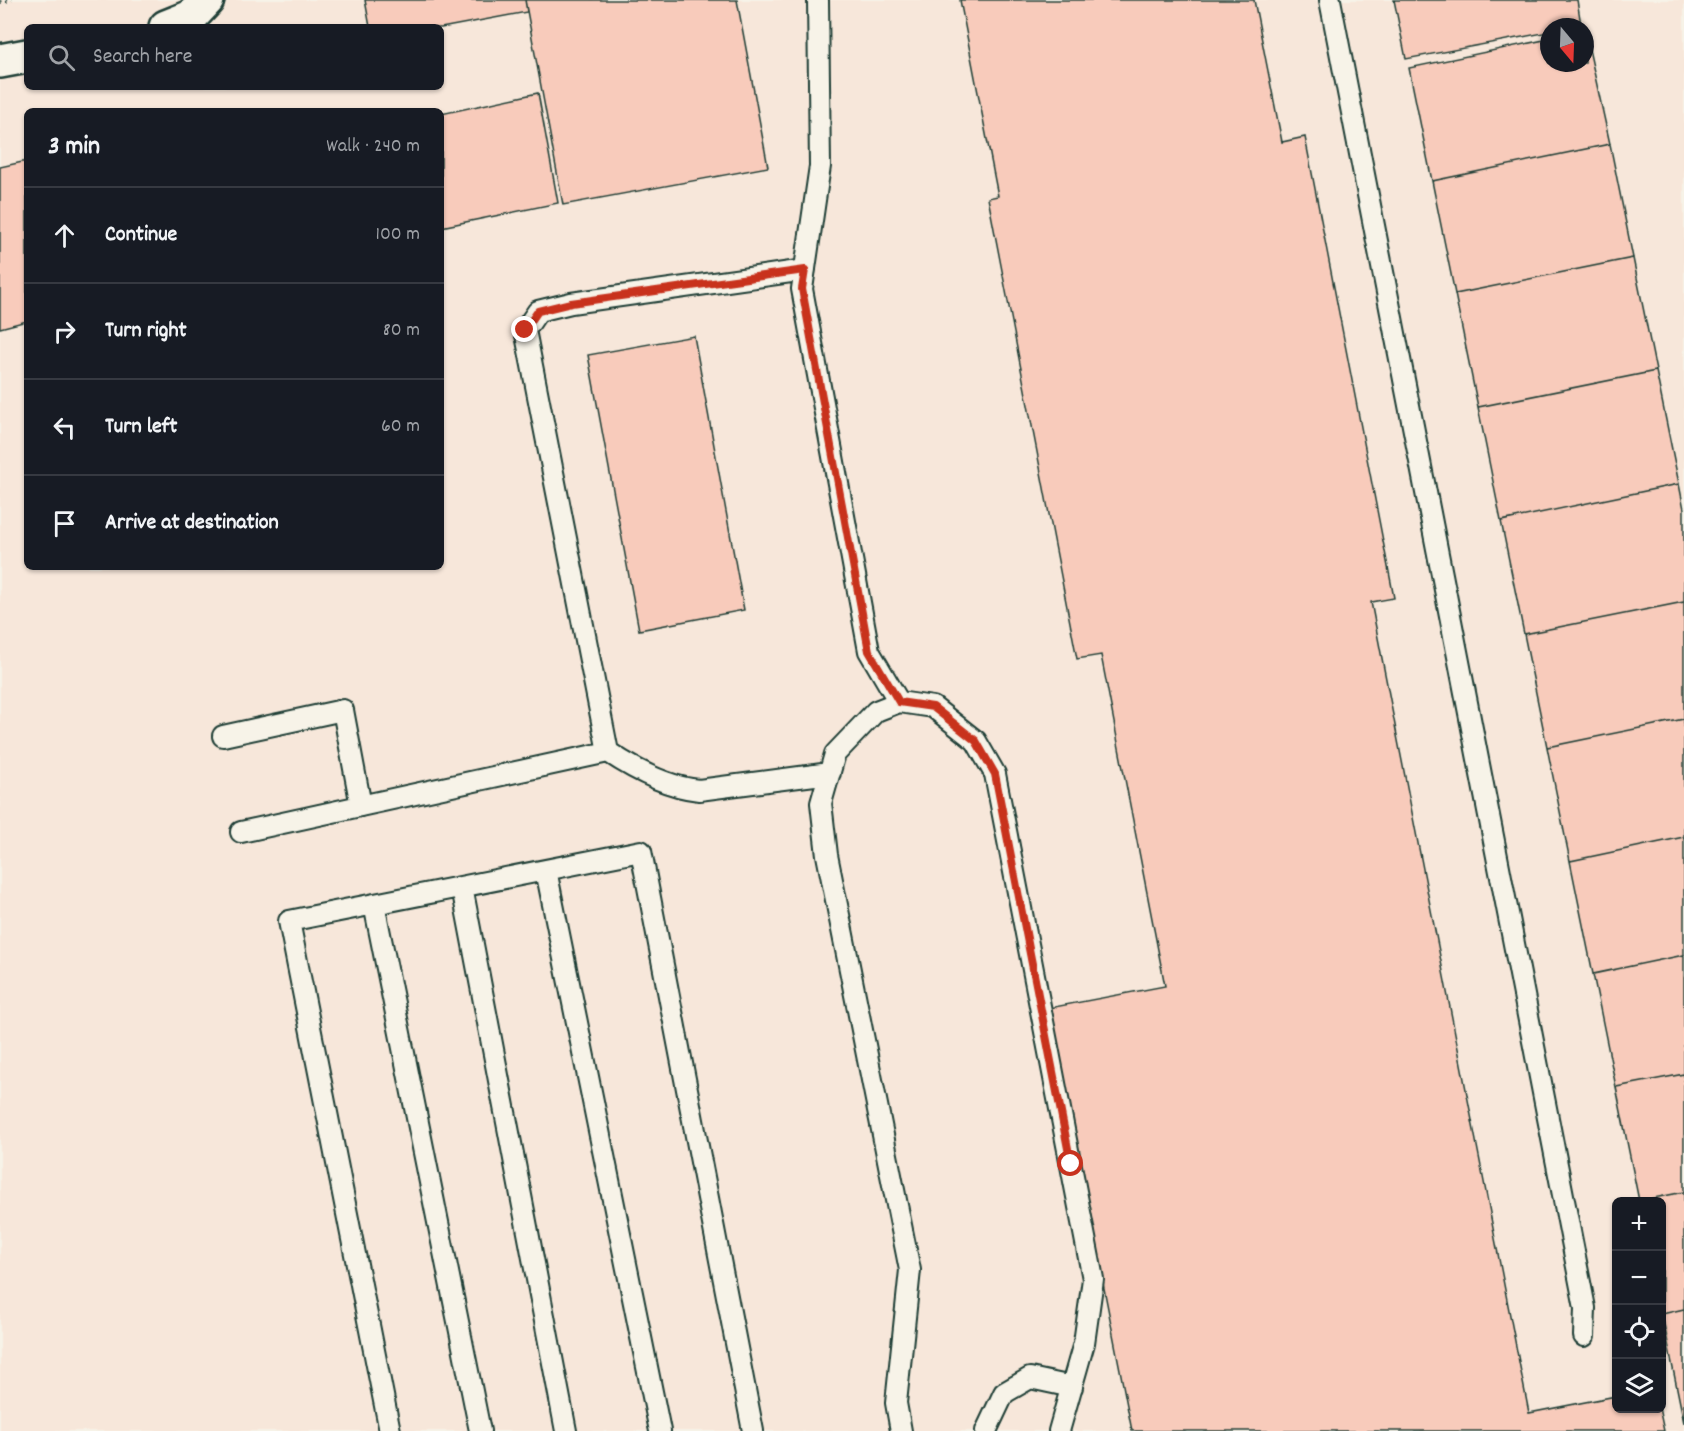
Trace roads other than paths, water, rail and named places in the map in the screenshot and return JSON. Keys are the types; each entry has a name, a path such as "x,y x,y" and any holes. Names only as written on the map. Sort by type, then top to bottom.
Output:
{"street":[{"path":"174,24 191,17 207,0"},
{"path":"0,61 24,57"}],"lane":[{"path":"818,0 820,165 802,289 869,651 899,702"},
{"path":"1330,0 1585,1308 1584,1336"},
{"path":"805,270 571,303 538,311 525,330 609,752 625,764 680,788 699,790 830,773"},
{"path":"901,1431 896,1403 910,1270 827,855 821,803 835,754 876,711 899,702 933,707 976,741 995,774 1093,1279 1084,1343 1059,1431"},
{"path":"223,736 343,710 361,806"},
{"path":"241,832 609,752"},
{"path":"390,1431 289,921 641,851 753,1431"},
{"path":"546,870 660,1431"},
{"path":"462,887 566,1431"},
{"path":"374,904 480,1431"},
{"path":"986,1431 1004,1393 1030,1378 1071,1387"}]}
